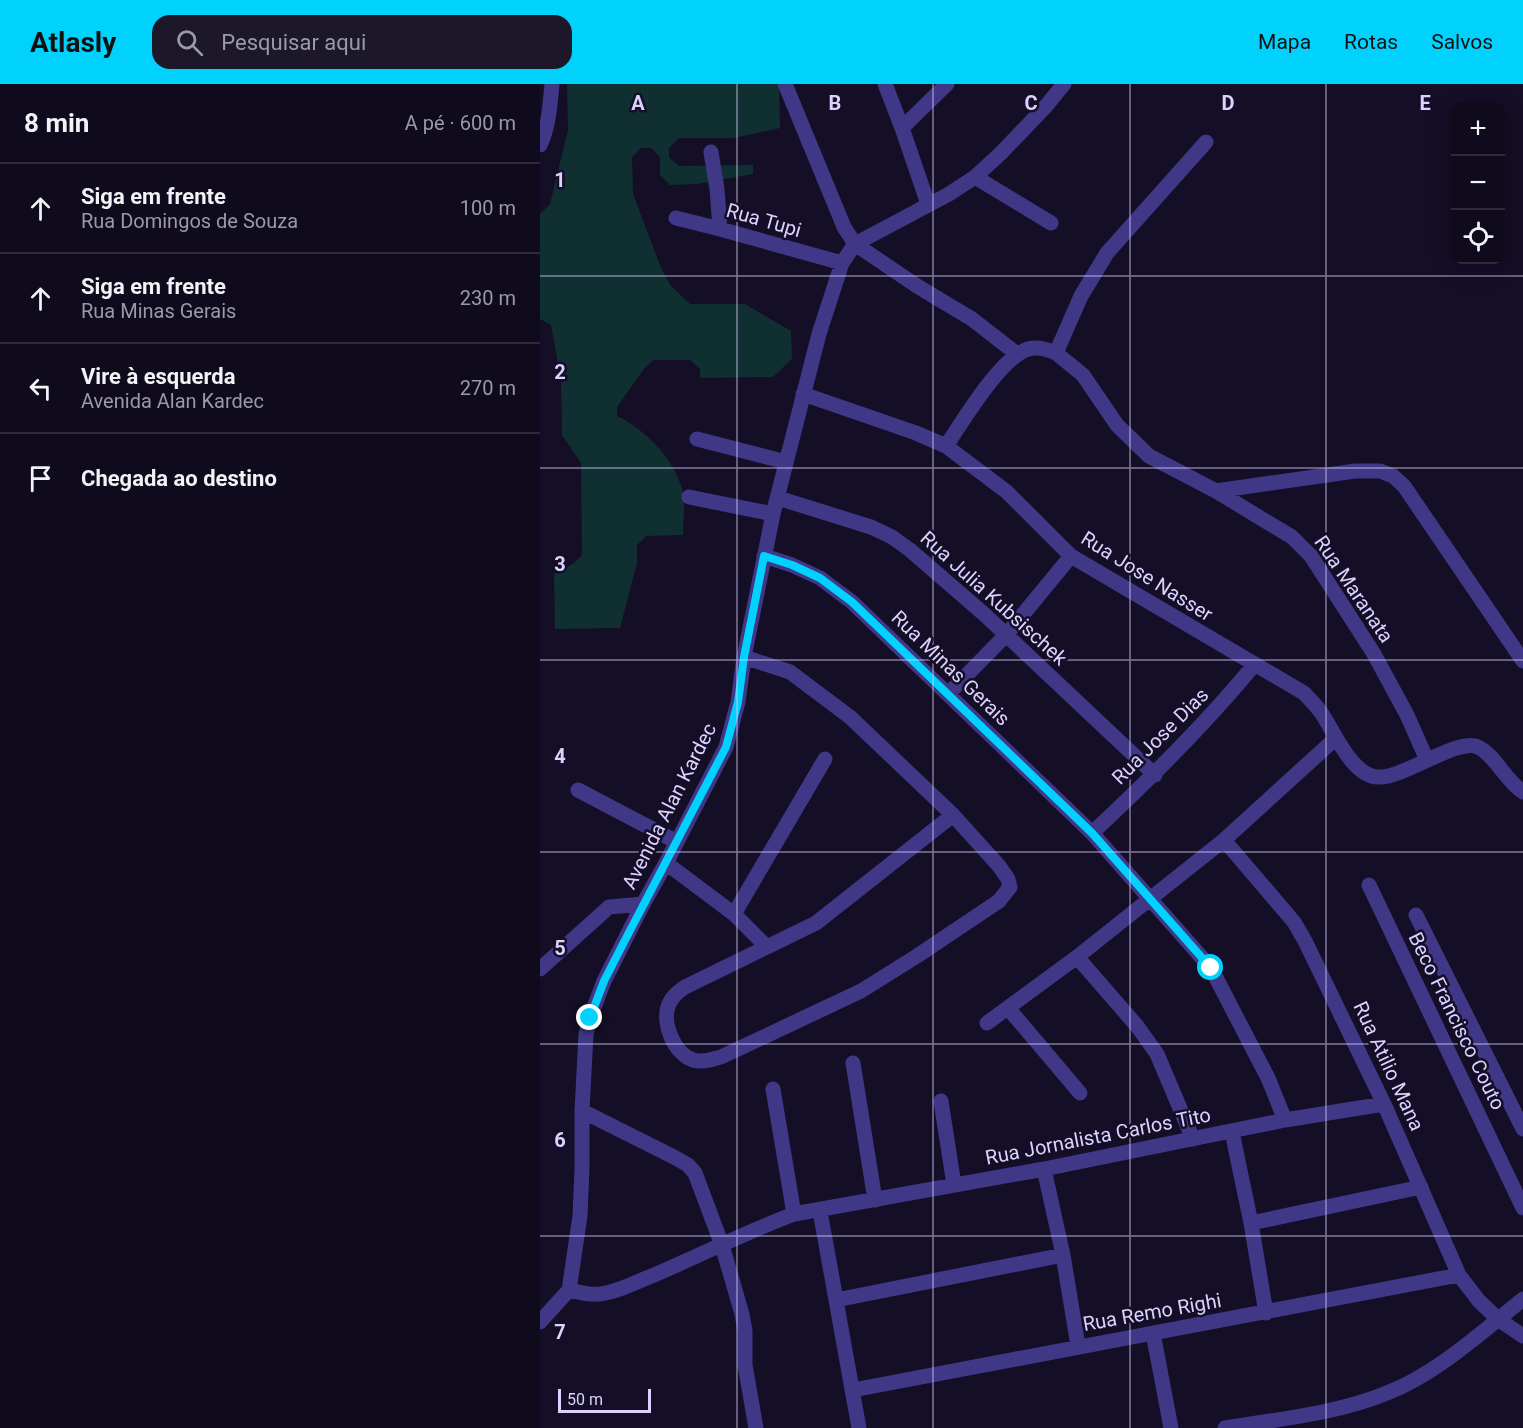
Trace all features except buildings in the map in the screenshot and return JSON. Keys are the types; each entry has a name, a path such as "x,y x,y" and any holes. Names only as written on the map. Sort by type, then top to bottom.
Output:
{"street":[{"path":"540,145 547,123 552,84"},
{"path":"785,84 844,227 855,244 917,286 972,319 1017,354"},
{"path":"885,84 903,128 928,204"},
{"path":"903,128 947,84"},
{"path":"855,244 975,177 1046,106 1064,84"},
{"path":"946,446 998,374 1017,354 1036,348 1044,348 1056,353 1081,296 1107,253 1206,142"},
{"path":"711,152 720,229"},
{"path":"975,177 1052,223"},
{"name":"Rua Tupi","path":"676,219 842,263"},
{"name":"Avenida Alan Kardec","path":"569,1290 579,1216 586,1034 590,1018 604,981 726,747 738,702 744,657 772,514 835,280 842,263 855,244"},
{"name":"Rua Maranata","path":"1056,353 1083,375 1117,425 1149,456 1216,491 1292,537 1311,556 1374,654 1407,715 1427,760"},
{"name":"Rua Jose Nasser","path":"803,394 916,433 946,446 1006,492 1071,556 1304,693 1321,712 1355,765 1368,775 1383,777 1399,773 1427,760 1464,746 1473,745 1487,754 1523,792"},
{"path":"697,439 786,462"},
{"path":"1216,491 1355,471 1380,471 1393,476 1404,486 1523,661"},
{"path":"689,497 772,514"},
{"name":"Rua Julia Kubsischek","path":"778,498 871,527 892,537 1006,635 1155,775"},
{"name":"Rua Minas Gerais","path":"764,556 792,565 820,578 852,602 1092,833 1211,968 1268,1078 1286,1120"},
{"path":"948,694 1006,635 1071,556"},
{"path":"744,657 790,672 850,717 953,815 999,866 1008,879 1010,887 999,901 861,991 721,1057 705,1061 694,1060 684,1055 676,1046 667,1016 669,1004 675,994 816,923 953,815"},
{"name":"Rua Jose Dias","path":"1092,833 1155,775 1204,724 1254,665"},
{"path":"987,1023 1077,957 1224,840 1336,738"},
{"path":"734,914 825,759"},
{"path":"578,790 677,842"},
{"name":"Rua Atilio Mana","path":"1224,840 1294,922 1305,941 1384,1104 1459,1275 1479,1301 1498,1319 1523,1336"},
{"path":"666,862 734,914 767,947"},
{"name":"Beco Francisco Couto","path":"1369,885 1523,1208"},
{"path":"540,969 609,907 643,904"},
{"path":"1416,915 1523,1128"},
{"path":"1077,957 1137,1026 1157,1054 1193,1139"},
{"path":"1008,1008 1080,1093"},
{"path":"853,1063 875,1200"},
{"path":"773,1089 794,1214"},
{"path":"941,1101 954,1185"},
{"name":"Rua Jornalista Carlos Tito","path":"569,1290 591,1294 606,1293 794,1214 1044,1169 1286,1120 1384,1104"},
{"path":"582,1111 692,1168 722,1245 742,1314 746,1365 756,1428"},
{"path":"1232,1132 1251,1223 1266,1313"},
{"path":"1044,1169 1063,1255 1078,1346"},
{"path":"1251,1223 1421,1187"},
{"path":"820,1211 859,1428"},
{"path":"836,1300 1063,1255"},
{"name":"Rua Remo Righi","path":"853,1390 1459,1275"},
{"path":"540,1322 569,1290"},
{"path":"1225,1428 1343,1407 1365,1402 1390,1392 1428,1371 1523,1299"},
{"path":"1153,1333 1171,1428"}],"green space":[{"path":"567,84 779,84 780,128 734,138 679,138 669,148 669,157 679,166 753,165 753,174 697,184 670,185 660,175 660,157 651,148 641,148 632,157 633,194 661,268 671,286 690,304 745,304 791,331 792,359 773,377 700,378 700,369 690,360 653,360 617,407 617,416 648,437 665,455 678,477 684,505 683,535 646,536 637,545 637,563 620,628 555,629 554,574 573,564 582,555 581,463 562,435 561,380 551,325 540,319 540,214 550,204 568,130"}],"route":[{"path":"590,1018 604,981 726,747 738,702 744,657 764,556 792,565 820,578 852,602 1092,833 1211,968"}]}
